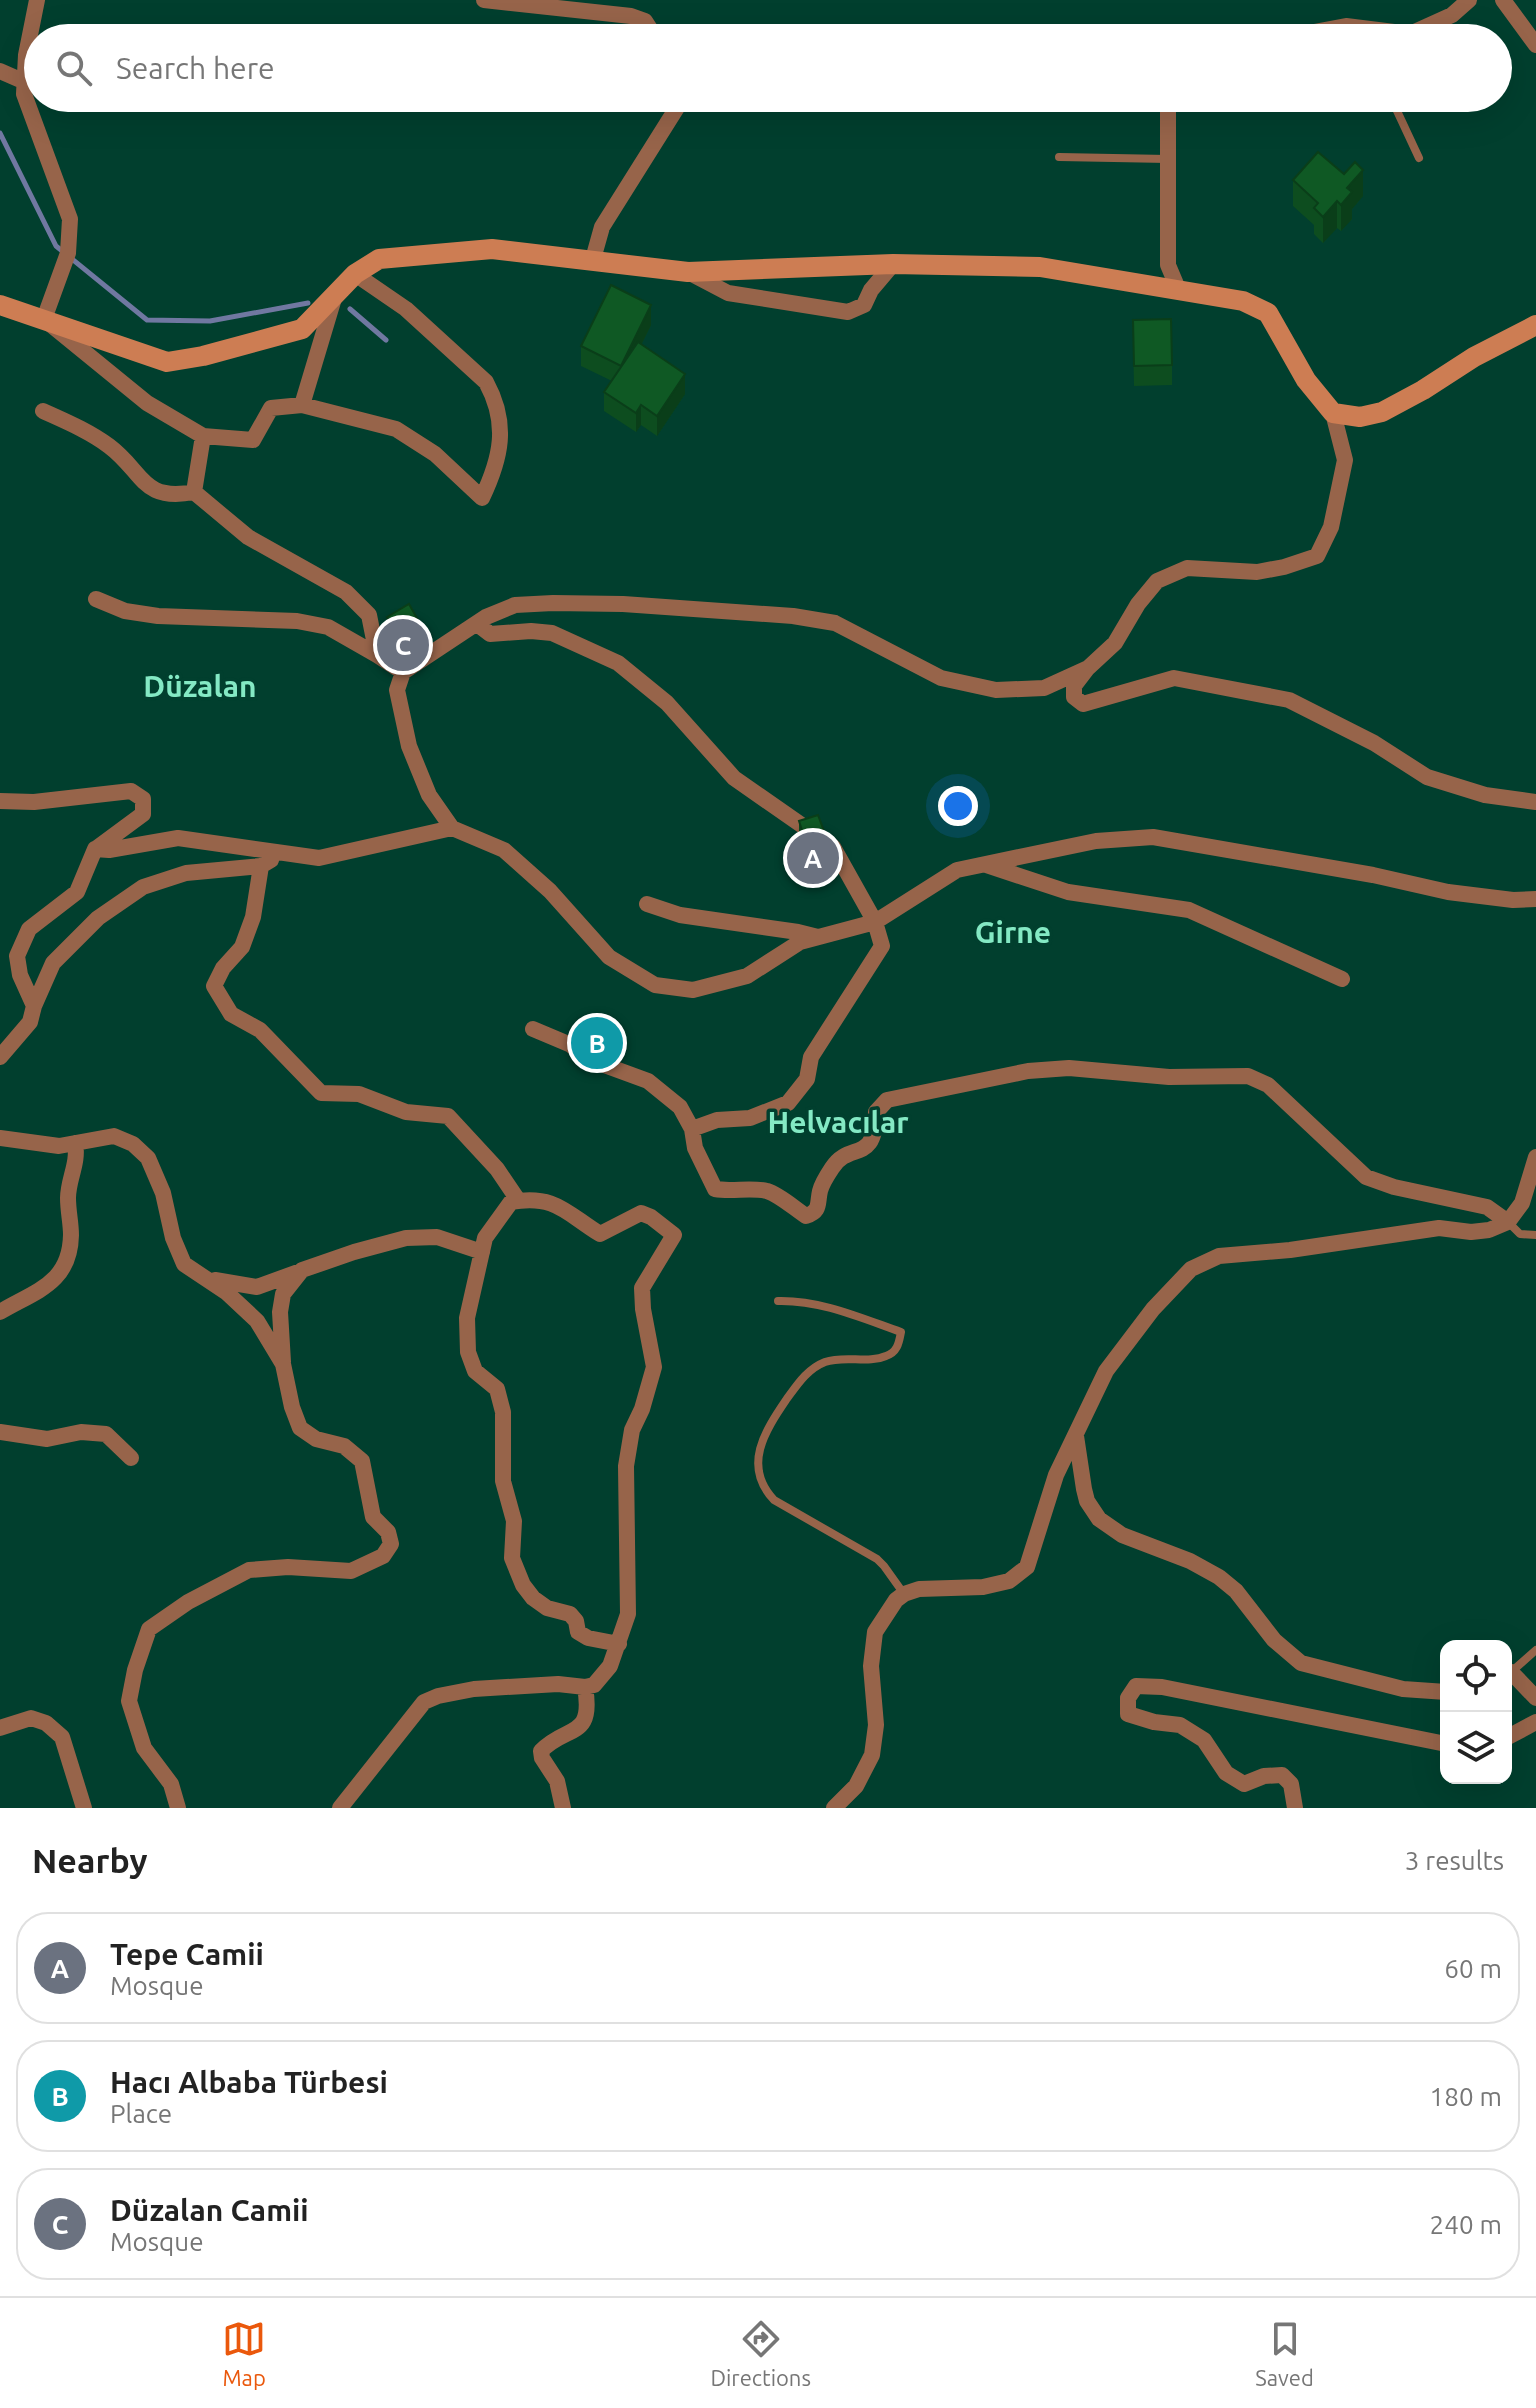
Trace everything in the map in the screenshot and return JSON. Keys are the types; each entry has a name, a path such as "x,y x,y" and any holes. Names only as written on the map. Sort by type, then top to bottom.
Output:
{"street":[{"path":"21,0 36,7"},
{"path":"484,0 631,16 647,24"},
{"path":"1432,24 1452,15 1469,0"},
{"path":"1503,0 1536,45"},
{"path":"0,71 24,82"},
{"path":"31,112 70,219 68,253 44,319"},
{"path":"593,259 602,227 674,112"},
{"path":"1168,112 1168,265 1179,291"},
{"path":"0,305 167,362 203,356 302,329 355,274 379,259 492,249 688,272 893,264 1040,267 1243,301 1268,313 1306,380 1333,413 1345,460 1331,527 1317,556 1284,567 1257,572 1187,568 1157,581 1138,604 1115,643 1074,686 1074,697 1083,704 1174,678 1289,700 1374,743 1427,777 1485,795 1536,802"},
{"path":"688,272 728,293 848,312 864,305 871,290 893,264"},
{"path":"44,319 147,403 203,436 253,440 271,408 302,405 396,429 435,454 482,498 500,454 500,429 493,395 486,382 406,309 355,274"},
{"path":"302,405 335,295"},
{"path":"1333,413 1360,417 1382,412 1474,357 1536,325"},
{"path":"43,411 95,436 112,448 162,495 194,492"},
{"path":"194,492 203,436"},
{"path":"194,492 248,537 346,592 369,615 377,655"},
{"path":"96,599 125,611 158,616 297,621 328,627 403,672"},
{"path":"1088,668 1044,688 996,690 941,678 835,623 793,616 623,604 553,603 515,605 477,624 403,672 397,690 409,746 429,795 452,828 504,850 550,891 609,957 655,985 693,990 747,976 800,942 875,922 957,870 1096,841 1153,837 1373,875 1448,892 1513,900 1536,899"},
{"path":"477,624 490,634 552,633 618,663 667,703 734,778 833,847 875,922 882,946 811,1057 807,1079 788,1103 750,1118 717,1120 692,1129"},
{"path":"0,801 34,802 131,791 143,799 143,814 95,849 77,892 29,929 17,956 20,975 34,1006"},
{"path":"95,849 109,850 178,838 319,858 452,828"},
{"path":"0,1057 30,1022 53,963 98,918 143,887 186,873 261,866 282,854"},
{"path":"984,864 1068,892 1189,910 1342,979"},
{"path":"261,866 253,917 246,937 214,986 231,1014 260,1030 321,1093 359,1094 406,1112 448,1116 497,1169 518,1200"},
{"path":"647,904 680,915 818,937"},
{"path":"533,1029 571,1045 588,1059 648,1081 680,1107 692,1129 695,1148 715,1189 768,1191 806,1216 815,1213 820,1206 820,1191 835,1162 868,1146 875,1132 876,1112 887,1100 1028,1071 1069,1068 1169,1077 1248,1076 1268,1085 1366,1177 1394,1187 1487,1207 1508,1222"},
{"path":"0,1138 59,1146 114,1136 133,1144 148,1158 163,1193 173,1238 184,1264 226,1292 257,1321 283,1364"},
{"path":"0,1312 51,1285 64,1268 71,1238 68,1194 77,1155 75,1143"},
{"path":"834,1808 856,1786 872,1755 876,1725 871,1666 875,1632 896,1600 919,1589 983,1587 1009,1581 1027,1567 1056,1475 1106,1371 1153,1309 1191,1269 1219,1256 1303,1248 1439,1228 1480,1231 1508,1222 1522,1203 1536,1157"},
{"path":"340,1808 424,1702 474,1689 544,1684 594,1685 610,1666 619,1644 628,1614 626,1466 632,1430 642,1409 654,1367 642,1288 674,1235 641,1213 600,1234 559,1204 518,1200 511,1202 485,1238 467,1318 468,1352 475,1371 497,1389 503,1412 503,1481 514,1521 512,1558 523,1585 533,1598 547,1608 570,1614 576,1621 578,1632 588,1638 619,1644"},
{"path":"204,1277 257,1287 354,1252 406,1238 437,1237 482,1252"},
{"path":"178,1808 171,1784 144,1748 129,1701 135,1670 149,1629 188,1602 249,1570 288,1567 351,1571 383,1556 391,1544 388,1532 373,1517 362,1461 344,1446 316,1439 300,1428 292,1407 283,1364 280,1312 283,1294 302,1270"},
{"path":"0,1432 47,1439 81,1432 106,1434 131,1458"},
{"path":"1076,1434 1087,1501 1099,1519 1122,1535 1190,1561 1219,1577 1236,1591 1274,1640 1301,1663 1403,1689 1440,1692"},
{"path":"1512,1676 1536,1698"},
{"path":"1295,1808 1291,1784 1282,1775 1264,1776 1244,1784 1226,1773 1204,1740 1180,1725 1154,1722 1128,1714 1128,1698 1136,1686 1162,1687 1440,1743"},
{"path":"563,1808 557,1781 542,1758 541,1751 574,1731 584,1720 588,1707 585,1687"},
{"path":"0,1728 31,1718 46,1723 62,1737 84,1808"},
{"path":"1512,1735 1536,1722"}],"lane":[{"path":"1398,112 1419,158"},
{"path":"1059,157 1168,159"},
{"path":"1508,1222 1520,1234 1536,1235"},
{"path":"778,1301 802,1301 901,1332 898,1346 889,1355 836,1359 808,1372 768,1426 759,1455 765,1488 774,1500 877,1559 904,1594"},
{"path":"1512,1670 1536,1650"}],"building":[{"path":"1318,152 1344,174 1355,162 1363,170 1347,188 1352,192 1341,205 1337,201 1323,217 1314,208 1318,203 1293,180"},
{"path":"611,285 651,305 621,366 581,346"},
{"path":"1171,319 1172,365 1134,366 1133,320"},
{"path":"638,342 685,374 657,416 641,405 636,413 604,392"},
{"path":"409,604 418,620 396,633 387,617"},
{"path":"818,815 828,842 808,849 799,821"},
{"path":"604,1017 610,1038 590,1043 584,1022"}],"waterway":[{"path":"0,133 56,246 147,320 210,321 308,303"},
{"path":"350,309 386,340"}],"place":[{"name":"Düzalan Camii","path":"403,645"},
{"name":"Tepe Camii","path":"813,858"},
{"name":"Hacı Albaba Türbesi","path":"597,1043"}],"district":[{"name":"Düzalan","path":"200,687"},
{"name":"Girne","path":"1013,933"},
{"name":"Helvacılar","path":"838,1123"}]}
